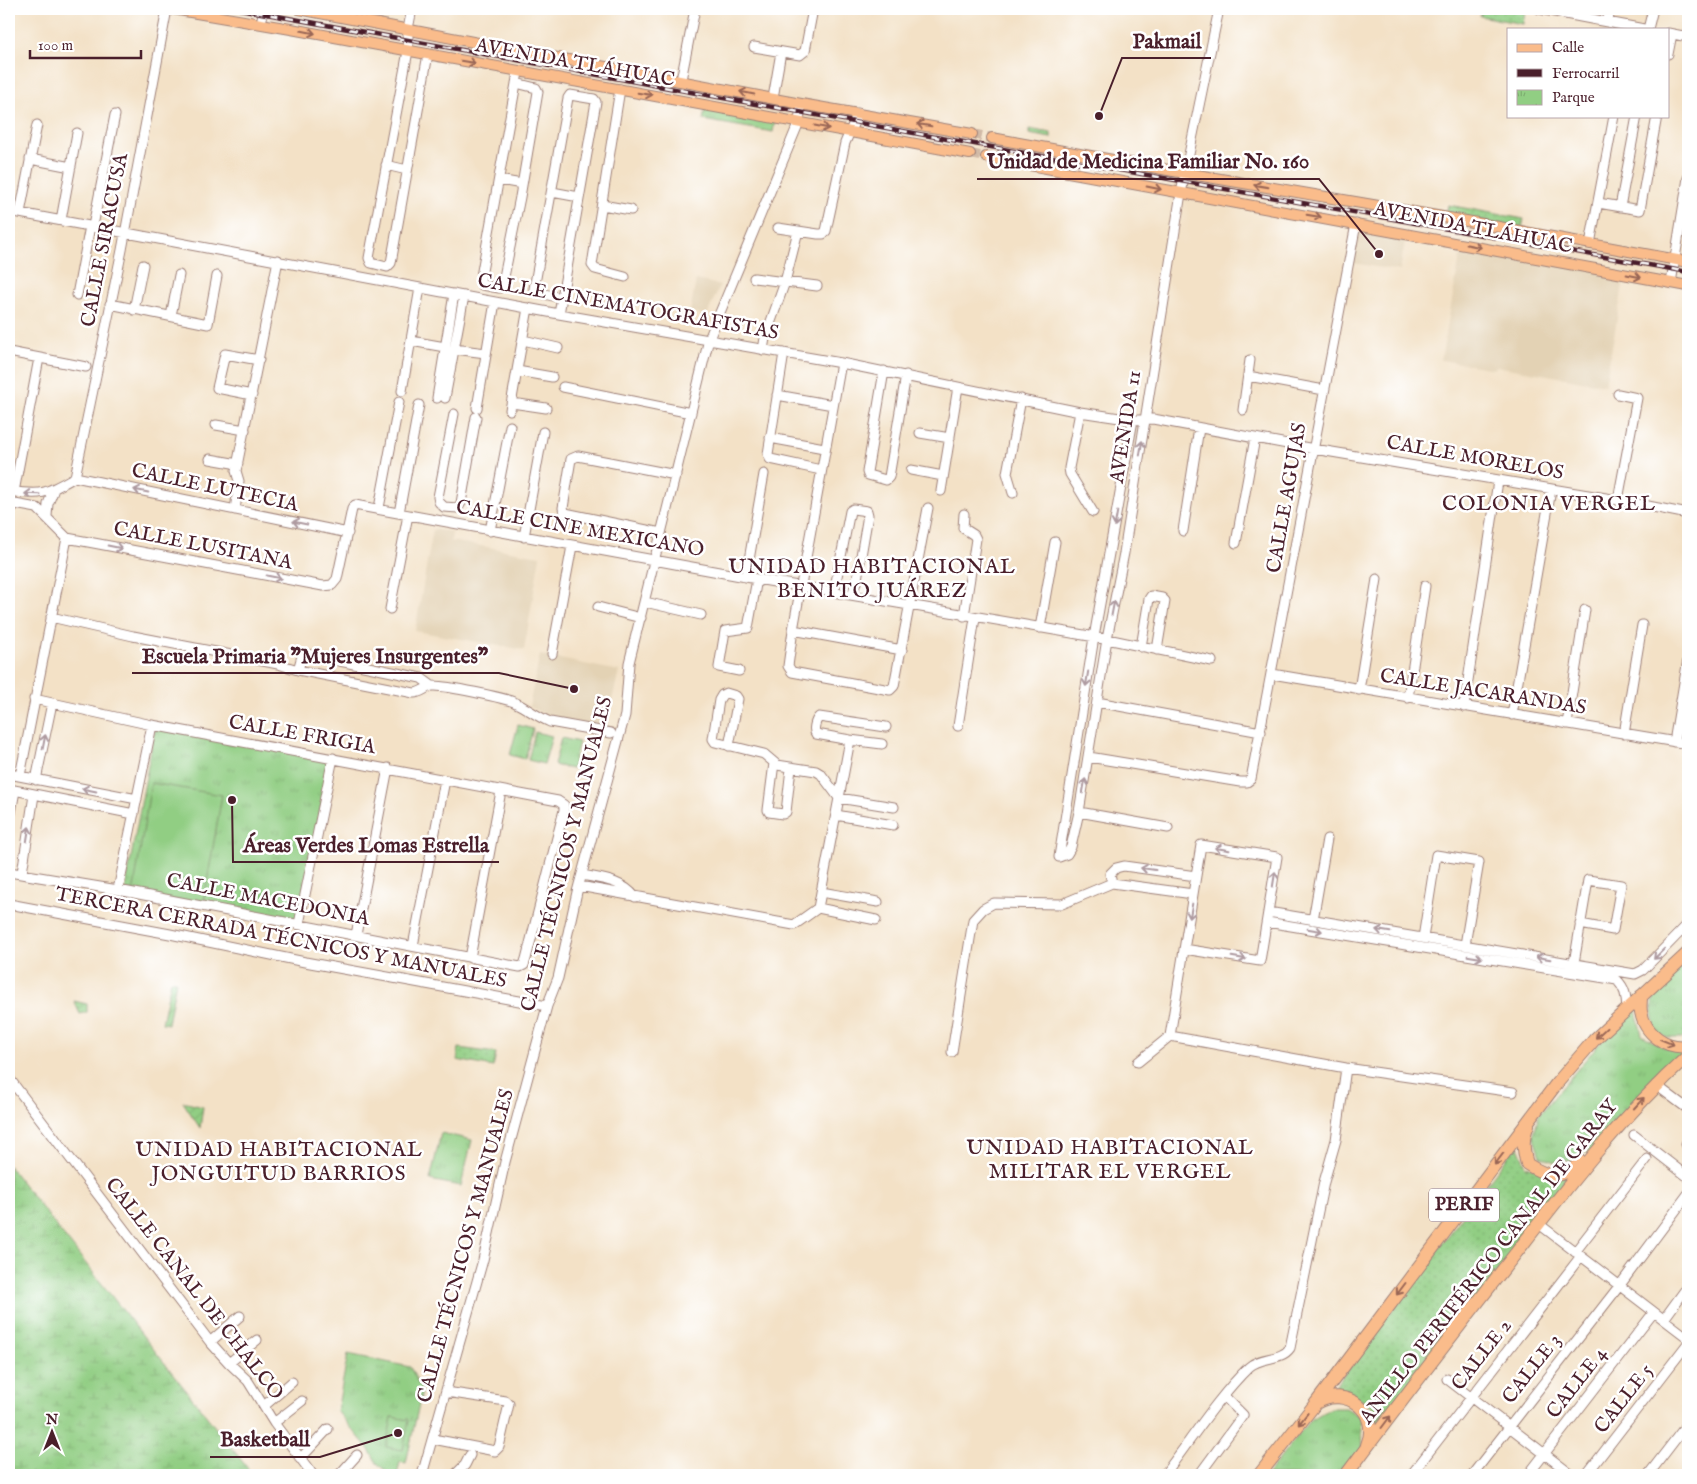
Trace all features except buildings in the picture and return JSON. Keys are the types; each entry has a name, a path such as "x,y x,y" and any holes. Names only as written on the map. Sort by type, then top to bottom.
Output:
{"highway":[{"name":"PERIF","path":"1259,1475 1316,1403 1557,1082 1594,1040 1688,953"},
{"path":"1641,996 1642,1014 1649,1032 1665,1044 1688,1046"},
{"name":"ANILLO PERIFÉRICO CANAL DE GARAY","path":"1346,1475 1429,1364 1594,1153 1656,1085 1688,1056"},
{"path":"1533,1114 1523,1135 1523,1150 1527,1164 1541,1174 1553,1176 1571,1171 1594,1153"},
{"path":"1316,1403 1327,1398 1339,1397 1351,1400 1360,1407 1367,1417 1370,1429 1369,1441 1364,1452"}],"main road":[{"name":"AVENIDA TLÁHUAC","path":"173,9 260,23 970,154"},
{"name":"AVENIDA TLÁHUAC","path":"299,9 801,104 972,134"},
{"name":"AVENIDA TLÁHUAC","path":"992,138 1688,262"},
{"name":"AVENIDA TLÁHUAC","path":"986,157 1688,286"}],"street":[{"name":"CALLE SIRACUSA","path":"74,477 110,304 120,231 167,9"},
{"path":"260,23 264,9"},
{"path":"412,9 408,29 408,51 369,258 371,263 387,267 390,263 428,54"},
{"path":"681,80 695,9"},
{"path":"754,47 800,55 805,52 813,9"},
{"name":"AVENIDA 11","path":"1133,420 1094,637 1058,857 1067,854 1070,850 1079,812 1107,639 1124,553 1181,192 1219,9"},
{"path":"1539,9 1630,27"},
{"path":"1608,22 1610,9"},
{"path":"1646,28 1653,9"},
{"path":"1670,33 1688,36"},
{"path":"773,98 781,52"},
{"path":"516,83 533,86 538,92 502,287 499,288 482,285 480,282 518,71"},
{"path":"620,89 592,265 595,269 626,277"},
{"path":"559,314 562,298 579,197 596,102 594,99 568,96 534,288 536,292 562,298"},
{"name":"CALLE TÉCNICOS Y MANUALES","path":"422,1475 482,1260 505,1162 547,1006 558,978 579,886 624,715 628,668 709,339 799,122 801,104"},
{"path":"778,228 818,234 826,231 845,143 858,113"},
{"path":"77,295 115,114"},
{"path":"1590,244 1614,118"},
{"path":"1620,207 1637,118"},
{"path":"1598,203 1640,210 1657,118"},
{"path":"20,213 37,124"},
{"path":"61,220 77,133"},
{"path":"30,159 71,167"},
{"path":"386,165 407,170"},
{"path":"1671,283 1688,178"},
{"path":"498,180 522,184"},
{"path":"552,192 579,197"},
{"path":"602,205 631,210"},
{"path":"9,211 120,231"},
{"name":"CALLE AGUJAS","path":"1089,757 1240,782 1247,782 1251,779 1356,224"},
{"name":"CALLE CINEMATOGRAFISTAS","path":"120,231 559,314 906,375 1080,412 1133,420"},
{"path":"763,350 765,338 785,282 798,231"},
{"path":"235,510 239,481 236,471 278,260"},
{"path":"134,310 143,265"},
{"path":"171,316 179,275"},
{"path":"110,304 208,324 217,276"},
{"path":"754,278 817,286"},
{"path":"402,391 420,288"},
{"path":"450,348 454,294"},
{"path":"441,398 450,348 464,296"},
{"path":"454,414 438,497 439,502 444,508 458,508 461,503 495,302"},
{"path":"528,308 511,406 546,408"},
{"path":"523,340 558,348"},
{"path":"411,341 486,353"},
{"path":"9,352 86,367"},
{"path":"784,353 768,454 770,459 821,470"},
{"path":"252,395 217,388 225,354 258,360"},
{"path":"39,358 11,492 36,494 54,489 74,477"},
{"path":"1242,410 1250,360"},
{"path":"841,363 792,630 788,666 792,672 890,690 894,686 928,508"},
{"path":"517,371 552,377"},
{"path":"884,371 866,472 868,475 886,480 889,477 906,375"},
{"path":"1248,376 1324,390"},
{"path":"563,386 691,413"},
{"path":"941,491 958,387"},
{"path":"1618,394 1638,398 1618,500"},
{"path":"777,395 833,405"},
{"path":"1014,493 1007,472 1021,400"},
{"path":"379,508 399,402"},
{"path":"390,609 419,405"},
{"path":"1080,412 1069,468 1070,474 1093,512"},
{"name":"CALLE MORELOS","path":"1133,420 1153,419 1314,449 1618,500 1688,514"},
{"path":"216,425 245,430"},
{"path":"490,531 510,426"},
{"path":"1183,531 1200,428"},
{"path":"524,537 543,432"},
{"path":"920,433 950,438"},
{"path":"770,438 824,448"},
{"path":"1236,543 1255,438"},
{"path":"661,532 565,513 563,508 571,459 578,456 676,475"},
{"path":"210,459 238,464"},
{"path":"911,470 943,476"},
{"path":"746,577 764,474"},
{"name":"CALLE LUTECIA","path":"74,477 348,533"},
{"path":"1464,707 1498,481"},
{"path":"47,516 48,504 54,489"},
{"path":"1512,715 1551,490"},
{"path":"9,523 11,503 37,508 67,538 20,776"},
{"name":"CALLE CINE MEXICANO","path":"348,533 352,509 355,506 379,508 490,531 756,580 1107,639 1212,661"},
{"path":"444,522 447,508"},
{"path":"834,592 850,512 853,509 866,512 868,515 857,579 852,595"},
{"path":"964,514 963,528 974,535 976,539 964,616"},
{"name":"CALLE LUSITANA","path":"67,538 323,586 332,585 337,579 348,533"},
{"path":"1040,628 1055,542"},
{"path":"552,654 572,546"},
{"path":"1110,551 1124,553"},
{"path":"1359,690 1377,578"},
{"path":"739,671 719,666 726,630 748,628 756,580"},
{"path":"1408,698 1425,586"},
{"path":"1140,646 1150,596 1162,598 1164,600 1158,650"},
{"path":"645,602 700,615"},
{"path":"598,607 641,618"},
{"path":"1567,724 1585,610"},
{"path":"51,616 133,636 278,664 298,670 414,694 432,686"},
{"path":"958,726 975,618"},
{"path":"1624,734 1642,625"},
{"path":"792,630 902,650"},
{"path":"298,670 302,656 306,654 414,676 421,678 432,686 513,702 550,722 611,733"},
{"path":"1674,742 1688,659"},
{"name":"CALLE JACARANDAS","path":"1272,674 1688,744"},
{"path":"729,746 738,699 736,696 726,694 722,695 719,700 713,739 715,742 729,746 764,754 774,763 792,768 816,771 821,774 839,798 894,807"},
{"name":"CALLE FRIGIA","path":"34,699 152,725 388,768 558,801 564,804 546,886 526,959 524,965 520,967"},
{"path":"1097,702 1261,732"},
{"path":"36,780 52,704"},
{"path":"882,744 816,734 817,719 819,717 886,727"},
{"path":"118,890 152,725"},
{"path":"579,886 794,925 818,908 850,740"},
{"path":"299,924 332,758"},
{"path":"774,763 769,812 783,814 786,812 792,768"},
{"path":"356,935 388,768"},
{"path":"9,774 136,799"},
{"path":"413,946 445,780"},
{"path":"9,823 12,790 134,814"},
{"path":"470,958 501,790"},
{"path":"22,873 34,795"},
{"path":"1079,812 1168,828"},
{"path":"836,815 893,825"},
{"path":"1313,920 1327,839"},
{"path":"1138,1062 1170,1036 1184,949 1201,846 1277,857 1260,961 1184,949"},
{"path":"1422,938 1436,855 1479,862 1465,945"},
{"path":"1112,883 1110,874 1116,868 1124,866 1196,876"},
{"name":"CALLE MACEDONIA","path":"9,872 118,890 520,967"},
{"path":"582,875 621,884 634,896"},
{"path":"1574,962 1580,924 1588,880 1621,885 1613,930 1580,924"},
{"path":"952,1052 974,920 982,909 994,903 1062,904 1112,883 1193,894"},
{"path":"821,892 878,902"},
{"name":"TERCERA CERRADA TÉCNICOS Y MANUALES","path":"9,904 170,934 305,962 547,1006"},
{"path":"818,908 876,920"},
{"path":"1268,912 1574,962 1635,974 1643,970 1688,924"},
{"path":"1267,922 1617,980 1626,992 1626,1010"},
{"path":"1170,1036 1346,1068 1513,1092"},
{"path":"1164,1475 1224,1396 1255,1362 1284,1354 1290,1348 1324,1182 1336,1140 1346,1068"},
{"name":"CALLE CANAL DE CHALCO","path":"9,1078 210,1342 248,1381 274,1423 314,1475"},
{"path":"1656,1085 1688,1109"},
{"path":"1634,1135 1688,1177"},
{"name":"CALLE 2","path":"1411,1475 1471,1398 1647,1159"},
{"name":"CALLE 3","path":"1472,1475 1620,1286 1688,1194"},
{"path":"1539,1224 1688,1338"},
{"path":"1664,1319 1688,1286"},
{"name":"CALLE 4","path":"1528,1475 1654,1312"},
{"path":"210,1342 240,1316"},
{"path":"229,1363 257,1340"},
{"name":"CALLE 5","path":"1586,1475 1688,1343"},
{"path":"1447,1379 1572,1475"},
{"path":"264,1406 292,1382"},
{"path":"433,1439 495,1451 499,1446 509,1404 506,1401 446,1392"},
{"path":"1199,1475 1243,1415 1224,1396"},
{"path":"274,1423 302,1401"},
{"path":"1648,1475 1688,1423"},
{"path":"300,1459 328,1429"},
{"path":"339,1475 357,1455"},
{"path":"457,1475 470,1455"}],"shaded area":[{"path":"1359,228 1406,236 1400,271 1353,263"},
{"path":"1462,246 1625,275 1605,385 1496,366 1495,369 1441,360"},
{"path":"696,280 720,285 707,315 690,312"},
{"path":"433,529 452,532 451,541 540,556 524,650 415,631"},
{"path":"540,655 619,671 605,729 545,715 529,706"}],"green space":[{"path":"1482,9 1506,9 1525,12 1523,24 1480,16"},
{"path":"705,109 775,121 773,132 703,120"},
{"path":"1029,129 1051,133 1051,138 1029,134"},
{"path":"1448,205 1524,219 1522,228 1446,215"},
{"path":"518,725 533,729 525,759 510,755"},
{"path":"155,728 331,760 297,921 125,890"},
{"path":"535,732 552,736 544,764 528,760"},
{"path":"561,738 579,742 572,769 554,765"},
{"path":"151,783 222,795 203,905 133,894"},
{"path":"1688,961 1688,1038 1667,1038 1655,1031 1652,1011 1655,992"},
{"path":"171,980 176,981 168,1024 162,1023"},
{"path":"74,1001 87,1004 87,1012 80,1014"},
{"path":"1639,1006 1636,1011 1642,1035 1663,1047 1685,1051 1592,1149 1571,1160 1554,1162 1540,1156 1533,1136 1539,1115 1596,1047"},
{"path":"459,1048 496,1053 493,1067 457,1060"},
{"path":"183,1102 203,1107 200,1128"},
{"path":"441,1133 472,1140 461,1186 430,1180"},
{"path":"1517,1144 1526,1166 1568,1177 1379,1431 1375,1410 1363,1401 1353,1395 1341,1393 1327,1397"},
{"path":"9,1166 23,1184 253,1475 9,1475"},
{"path":"348,1354 410,1367 422,1391 406,1463 400,1462 397,1475 390,1475 377,1463 368,1448 337,1411"},
{"path":"1331,1408 1346,1408 1361,1417 1363,1448 1343,1475 1267,1475 1310,1420"},
{"path":"392,1417 409,1420 403,1450 386,1447"}],"tunnel":[{"path":"972,134 992,138"},
{"path":"970,154 986,157"}],"railway":[{"path":"239,9 930,136 1688,272"}],"place":[{"name":"Pakmail","path":"1099,116"},
{"name":"Unidad de Medicina Familiar No. 160","path":"1379,254"},
{"name":"Escuela Primaria \"Mujeres Insurgentes\"","path":"574,689"},
{"name":"Áreas Verdes Lomas Estrella","path":"232,800"},
{"name":"Basketball","path":"398,1433"}],"district":[{"name":"COLONIA VERGEL","path":"1549,504"},
{"name":"UNIDAD HABITACIONAL BENITO JUÁREZ","path":"872,579"},
{"name":"UNIDAD HABITACIONAL MILITAR EL VERGEL","path":"1110,1160"},
{"name":"UNIDAD HABITACIONAL JONGUITUD BARRIOS","path":"279,1162"}]}
